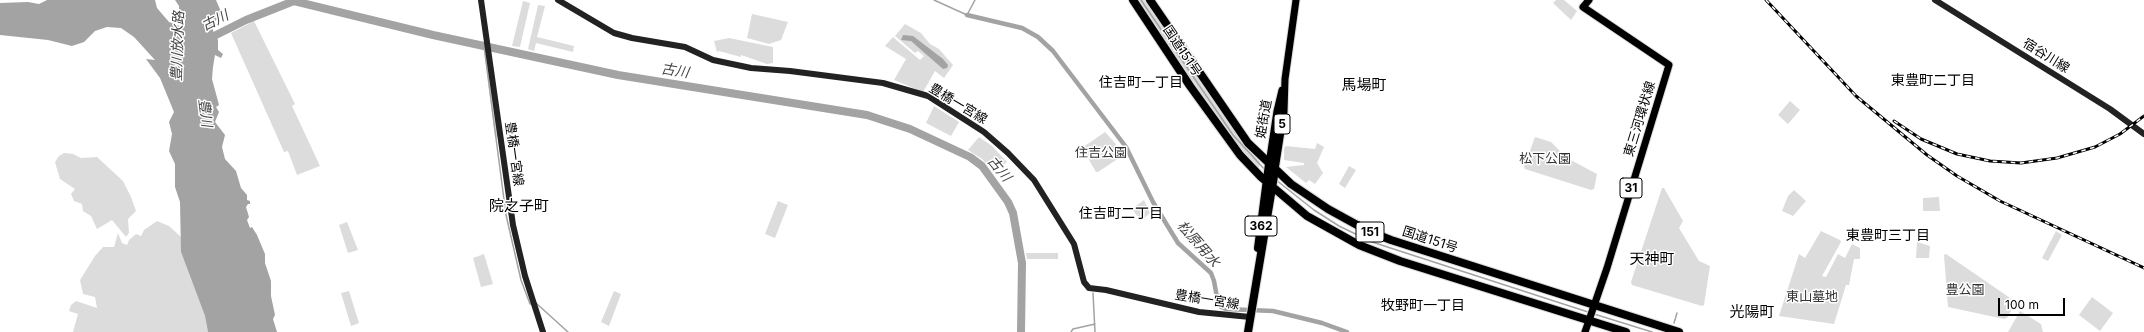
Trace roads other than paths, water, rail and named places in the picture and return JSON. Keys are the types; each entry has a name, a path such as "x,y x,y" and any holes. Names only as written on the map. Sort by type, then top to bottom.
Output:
{"highway":[{"name":"国道151号","path":"1133,0 1224,134 1240,155 1270,185 1307,216 1359,245 1400,261 1592,313 1679,332"},
{"name":"国道151号","path":"1150,0 1239,132 1272,167 1309,198 1368,231 1592,313 1626,332"},
{"name":"362","path":"1248,332 1256,287 1272,167"}],"main road":[{"name":"豊橋一宮線","path":"481,0 512,225 543,332"},
{"name":"豊橋一宮線","path":"558,0 614,33 632,38 685,47 713,60 751,68 790,71 883,83 928,96 984,132 1008,153 1034,180 1074,244 1086,286 1199,312 1250,317"},
{"name":"姫街道","path":"1272,167 1284,112 1285,79 1296,0"},
{"name":"東三河環状線","path":"1585,332 1669,66 1584,7 1589,0"},
{"name":"宿谷川線","path":"1934,0 2110,109 2144,134"}],"water":[{"path":"47,0 155,0 157,8 169,22 183,27 185,25 185,10 183,15 179,13 179,6 175,0 216,0 222,14 213,24 213,31 218,40 218,50 223,54 221,58 215,55 213,67 212,79 219,105 216,107 219,112 215,122 225,135 222,147 225,159 236,171 241,188 247,195 247,200 250,201 250,204 246,207 249,217 247,220 250,228 252,227 257,235 265,254 265,263 271,281 271,296 275,315 273,319 277,332 208,332 205,316 181,252 180,202 175,187 175,164 169,151 172,134 169,122 174,112 160,78 146,59 155,60 134,37 121,28 107,27 95,31 84,42 72,46 48,40 0,35 0,3 28,2 39,4"},
{"path":"903,35 913,36 943,59 948,65 947,68 943,69 911,41 901,40"}],"waterway":[{"path":"934,0 967,15 975,0"},
{"path":"1141,0 1233,135 1266,171"},
{"name":"古川","path":"206,40 246,20 294,1 433,35 618,75 867,115 910,129 970,157 982,166 1008,202 1013,213 1022,263 1021,332"},
{"name":"松原用水","path":"967,15 1022,28 1038,37 1053,51 1126,147 1153,202 1178,243 1211,273 1218,303 1221,307 1226,309 1273,311 1322,323 1347,332"},
{"path":"484,46 506,215 521,280 530,304 532,304"},
{"path":"1276,180 1314,210 1339,226 1372,242 1588,312"},
{"path":"1093,293 1095,332"},
{"path":"536,303 568,332"},
{"path":"1674,323 1677,313"},
{"path":"1594,314 1652,332"},
{"path":"1071,332 1073,329 1095,324"}],"railway":[{"path":"1766,0 1856,96 1927,155 1957,176 2000,201 2144,268"},
{"path":"1894,121 1921,139 1957,154 1990,161 2021,163 2057,158 2095,147 2120,134 2144,116"}],"district":[{"name":"東豊町二丁目","path":"1933,81"},
{"name":"住吉町一丁目","path":"1141,83"},
{"name":"馬場町","path":"1364,85"},
{"name":"院之子町","path":"519,206"},
{"name":"住吉町二丁目","path":"1121,214"},
{"name":"東豊町三丁目","path":"1888,236"},
{"name":"天神町","path":"1652,259"},
{"name":"牧野町一丁目","path":"1423,306"},
{"name":"光陽町","path":"1752,312"}],"water label":[{"name":"豊川放水路","path":"178,46"},
{"name":"豊川","path":"205,113"}],"park label":[{"name":"住吉公園","path":"1101,153"},
{"name":"松下公園","path":"1545,159"},
{"name":"豊公園","path":"1965,290"},
{"name":"東山墓地","path":"1812,297"}]}
